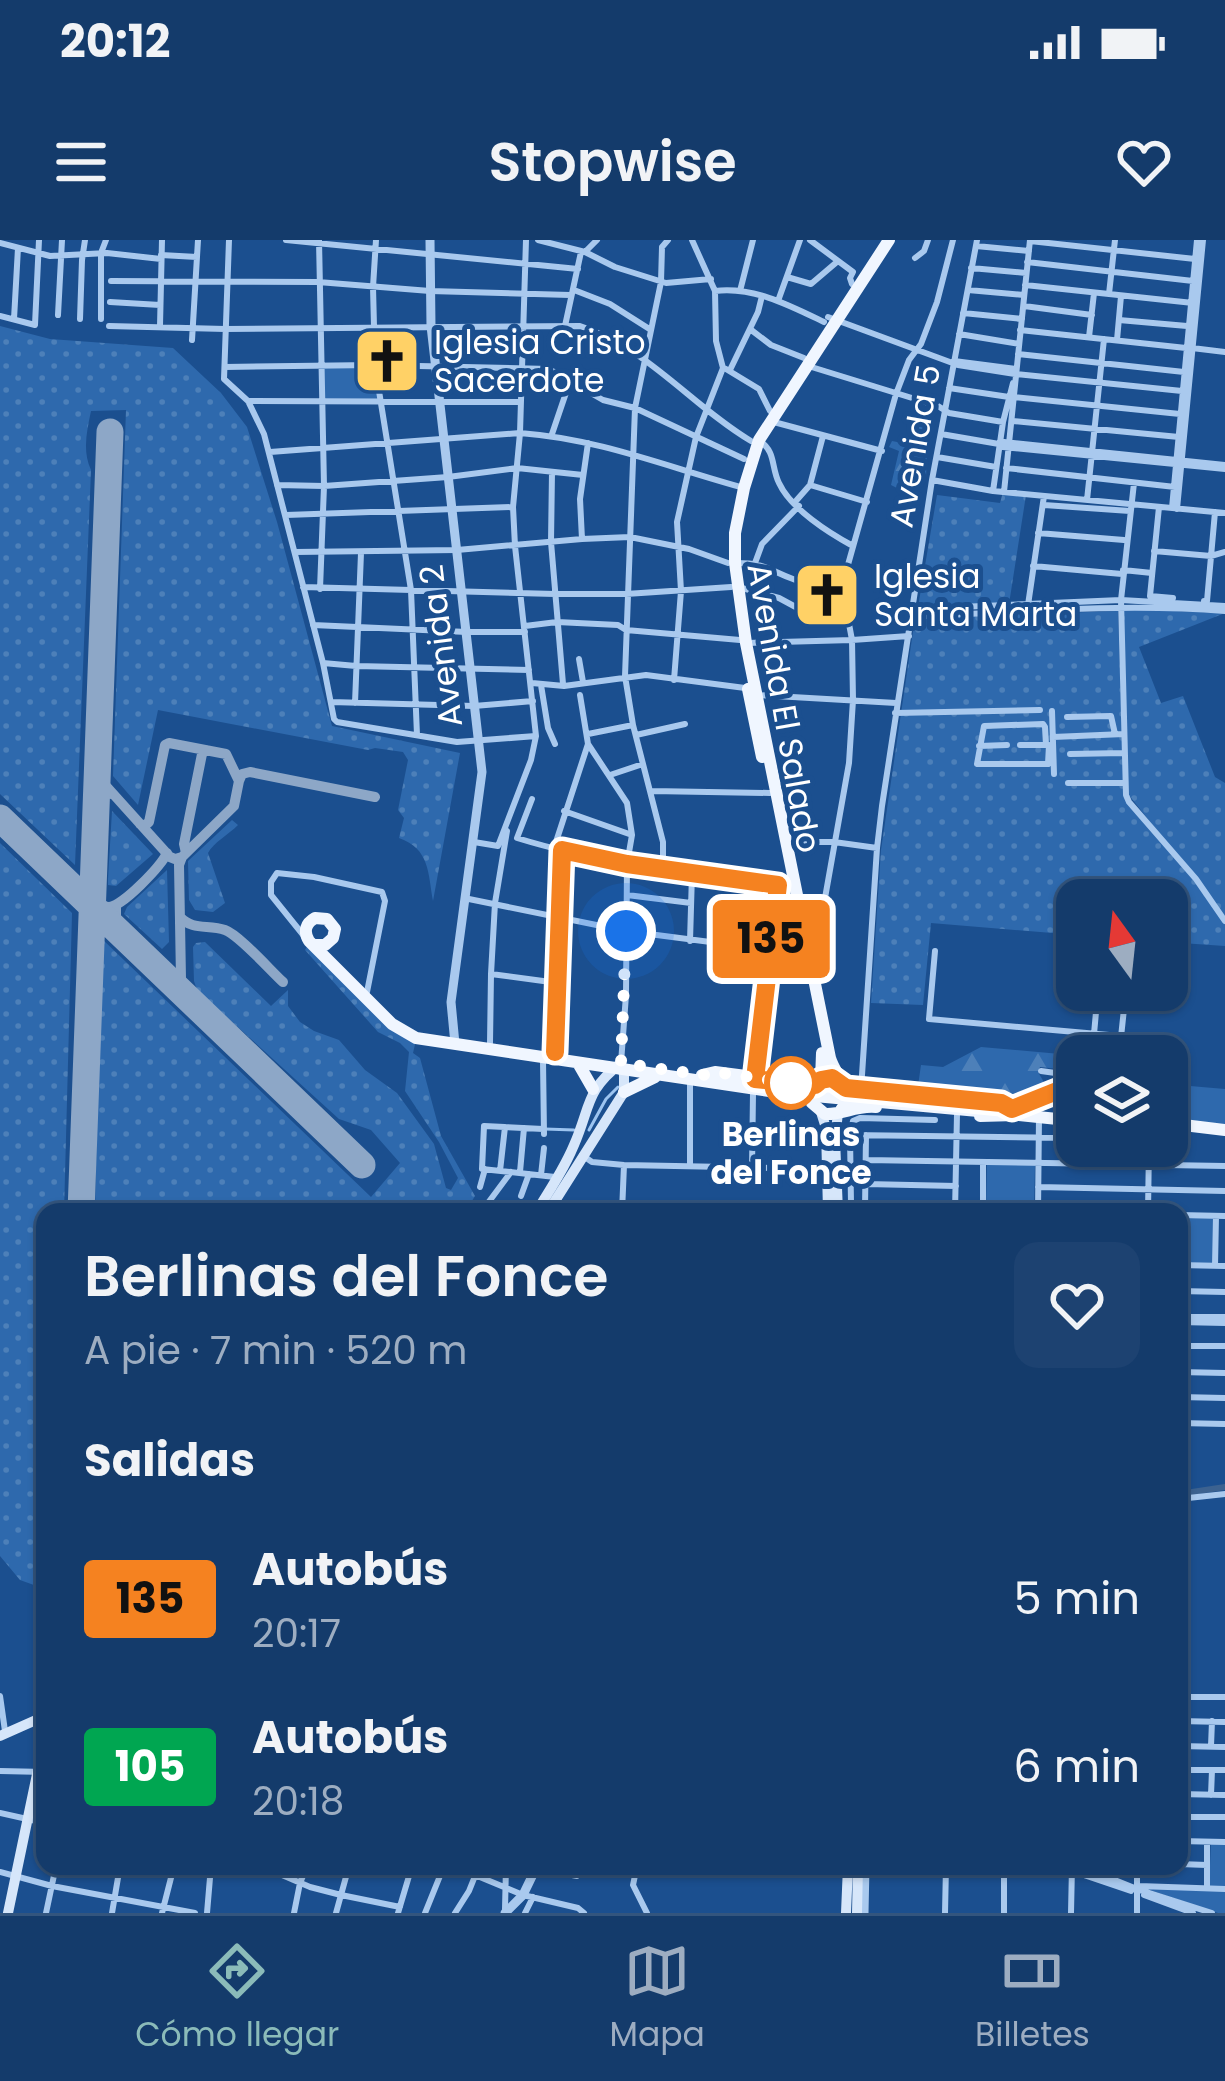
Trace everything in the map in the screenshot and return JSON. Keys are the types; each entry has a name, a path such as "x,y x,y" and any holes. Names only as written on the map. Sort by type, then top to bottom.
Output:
{"main road":[{"name":"Avenida El Salado","path":"850,1087 830,1058 752,692 732,563 744,459 829,320 886,240"},
{"name":"Avenida El Salado","path":"829,320 886,240"},
{"name":"Avenida El Salado","path":"741,488 755,441"},
{"name":"Avenida El Salado","path":"752,692 753,724 770,793 783,884 811,954 824,1059 818,1083 829,1113"},
{"path":"310,942 322,946 330,942 334,926 322,917 308,923 310,942 398,1029 416,1037 490,1043 642,1081 662,1075"},
{"path":"330,942 335,959 367,992 406,1026 426,1033 549,1055 622,1075 697,1078 715,1072 829,1113 864,1106 1056,1118"},
{"path":"542,1203 581,1147 593,1089 578,1062"},
{"path":"553,1203 622,1075"},
{"path":"593,1089 622,1075 662,1075 1056,1116"},
{"path":"754,1086 832,1078 850,1087 1001,1103 1014,1112"},
{"path":"829,1113 848,1100 850,1087"},
{"path":"829,1113 843,1203"},
{"path":"826,1203 829,1113"},
{"path":"1188,1125 1225,1131"},
{"path":"1188,1125 1225,1131"},
{"path":"2,1734 36,1719"},
{"path":"8,1913 36,1790"},
{"path":"844,1913 846,1875"},
{"path":"860,1913 861,1875"}],"street":[{"path":"0,316 35,325 39,240"},
{"path":"58,315 62,240"},
{"path":"80,319 85,240"},
{"path":"101,319 101,253 106,240"},
{"path":"160,326 162,240"},
{"path":"192,340 198,240"},
{"path":"229,240 224,379 248,401 270,452 335,721 458,742 536,736"},
{"path":"286,240 376,244 430,256 578,269"},
{"name":"Avenida 2","path":"430,240 431,326 481,783 451,1002 456,1040"},
{"path":"471,841 498,846 536,736 513,507 526,240"},
{"path":"538,240 661,282 711,279"},
{"path":"565,326 583,252 598,240"},
{"path":"692,240 715,291 716,341 727,369 759,389 770,416 882,451"},
{"path":"740,291 753,240"},
{"path":"778,301 800,240"},
{"path":"810,240 853,272 853,284"},
{"path":"915,258 928,240"},
{"path":"464,898 626,931 811,954 849,763 852,640 842,586 896,394 937,302 952,240"},
{"path":"992,491 1016,372 1030,240 1195,259"},
{"path":"1109,294 1115,240"},
{"path":"1194,303 1200,240"},
{"path":"1174,508 1200,240"},
{"path":"319,241 324,486 320,589"},
{"path":"0,243 62,256 197,257"},
{"path":"663,870 663,842 625,676 635,408 665,243"},
{"path":"976,243 1028,251"},
{"name":"Avenida 5","path":"850,1087 896,708 976,243"},
{"path":"376,244 375,366 411,590 417,735"},
{"path":"14,319 18,248"},
{"path":"787,277 811,284 838,261"},
{"path":"1028,262 1193,281"},
{"path":"971,268 1026,273"},
{"path":"111,281 318,282 430,291 572,293 610,304 651,330"},
{"path":"1025,285 1194,303"},
{"path":"968,290 1024,295"},
{"path":"715,291 762,296 958,365 1182,391"},
{"path":"1089,337 1094,292"},
{"path":"674,680 681,591 677,522 687,472 706,411 750,329 762,296"},
{"path":"1117,340 1121,296"},
{"path":"110,302 160,305"},
{"path":"1023,306 1092,314"},
{"path":"963,313 1022,319"},
{"path":"1119,320 1191,327"},
{"path":"109,326 580,326 646,360 706,411 771,450 780,485 825,531 853,546"},
{"path":"750,329 805,362 945,410 1003,422"},
{"path":"1021,330 1225,352"},
{"path":"959,334 1019,344"},
{"path":"1087,500 1104,339"},
{"path":"1180,438 1189,348"},
{"path":"1018,354 1184,372"},
{"path":"225,367 549,369 603,400 635,408 744,459"},
{"path":"551,436 570,381"},
{"path":"950,388 1180,415"},
{"path":"1004,492 1011,397"},
{"path":"248,401 521,402"},
{"path":"1012,421 1180,438"},
{"path":"270,452 520,433 631,453 741,488"},
{"path":"941,434 1225,467"},
{"path":"755,563 761,544 810,485 823,436"},
{"path":"582,539 580,507 588,443"},
{"path":"937,458 996,467"},
{"path":"1006,468 1176,487"},
{"path":"278,484 324,486 517,469 584,476"},
{"path":"552,472 551,542 564,686"},
{"path":"932,480 1043,501 1225,513"},
{"path":"1119,735 1122,572 1134,483"},
{"path":"810,485 867,502"},
{"path":"1043,501 1087,500 1130,508"},
{"path":"1028,605 1043,501"},
{"path":"286,515 513,507"},
{"path":"1159,507 1150,596 1207,601 1215,512"},
{"path":"1038,533 1126,540"},
{"path":"295,552 457,550 630,537 732,563 766,565 790,578 842,586"},
{"path":"1154,551 1210,556 1225,552"},
{"path":"355,703 361,553"},
{"path":"1034,566 1152,573"},
{"path":"303,587 520,594 734,587 779,598 816,618 847,620"},
{"path":"912,613 1121,604"},
{"path":"912,613 1028,605 1225,609"},
{"path":"313,625 467,632 557,622 743,641 909,636"},
{"path":"579,659 583,682"},
{"path":"323,663 529,670"},
{"path":"530,682 564,686 646,675 896,708 1040,710"},
{"path":"541,685 555,744"},
{"path":"480,1187 484,1126 543,1132 558,982 558,849 564,812 588,744 580,695"},
{"path":"331,702 474,706 533,701"},
{"path":"1052,710 1050,742 1048,764 979,766 984,726 1042,724 1050,742 1054,774"},
{"path":"1067,717 1111,716 1124,753 1129,802 1196,879 1225,921"},
{"path":"588,734 633,724"},
{"path":"636,735 685,724"},
{"path":"1020,745 1119,735"},
{"path":"588,744 627,803 632,835 627,864 622,1075"},
{"path":"980,746 1007,745"},
{"path":"1070,754 1124,753"},
{"path":"610,775 643,764"},
{"path":"1068,783 1125,784"},
{"path":"652,791 770,793"},
{"path":"532,799 517,838 627,864 783,884 754,1086 752,1168"},
{"path":"564,812 632,835"},
{"path":"490,1043 495,903 508,822"},
{"path":"786,842 877,848"},
{"path":"310,942 272,898 275,874 382,892 385,901 367,992"},
{"path":"690,940 692,874"},
{"path":"626,896 692,903"},
{"path":"934,952 929,1019 1108,1035"},
{"path":"490,974 558,982"},
{"path":"1094,1034 1096,1011"},
{"path":"1040,1071 1056,1075"},
{"path":"690,1166 697,1078"},
{"path":"1014,1112 1056,1091"},
{"path":"825,1203 822,1169 829,1113"},
{"path":"955,1203 957,1114"},
{"path":"1037,1203 1040,1118"},
{"path":"844,1203 853,1121 935,1120"},
{"path":"500,1171 505,1127"},
{"path":"521,1196 524,1128"},
{"path":"850,1135 1056,1138"},
{"path":"866,1135 866,1203"},
{"path":"581,1147 589,1162 598,1163 822,1169"},
{"path":"542,1175 544,1148"},
{"path":"866,1160 1056,1162"},
{"path":"983,1162 983,1203"},
{"path":"622,1203 624,1165"},
{"path":"1188,1166 1225,1166"},
{"path":"1148,1203 1149,1167"},
{"path":"484,1169 559,1178"},
{"path":"489,1203 520,1173"},
{"path":"866,1184 956,1186"},
{"path":"1038,1187 1225,1191"},
{"path":"1188,1215 1220,1216 1220,1266 1188,1265"},
{"path":"1188,1291 1225,1292"},
{"path":"1188,1320 1225,1320"},
{"path":"1188,1346 1225,1346"},
{"path":"1188,1372 1225,1373"},
{"path":"1188,1397 1225,1397"},
{"path":"1188,1423 1225,1424"},
{"path":"1188,1498 1225,1493"},
{"path":"0,1696 2,1734"},
{"path":"1188,1696 1225,1697"},
{"path":"1188,1720 1225,1722"},
{"path":"1211,1746 1212,1721"},
{"path":"1188,1746 1225,1747"},
{"path":"1188,1770 1225,1770"},
{"path":"1211,1795 1212,1770"},
{"path":"0,1771 36,1772"},
{"path":"1188,1794 1225,1795"},
{"path":"0,1813 36,1821"},
{"path":"1188,1817 1225,1817"},
{"path":"1188,1841 1225,1842"},
{"path":"1207,1842 1207,1888"},
{"path":"1188,1864 1207,1865"},
{"path":"0,1872 162,1911 195,1913"},
{"path":"46,1913 54,1875"},
{"path":"112,1913 119,1875"},
{"path":"162,1911 172,1875"},
{"path":"207,1913 210,1875"},
{"path":"289,1875 300,1883 399,1910 409,1875"},
{"path":"294,1913 303,1875"},
{"path":"336,1913 347,1875"},
{"path":"425,1913 441,1875"},
{"path":"454,1913 475,1875"},
{"path":"484,1875 504,1888 584,1913"},
{"path":"505,1875 505,1913"},
{"path":"525,1913 535,1875"},
{"path":"573,1875 577,1876"},
{"path":"635,1875 632,1886 647,1913"},
{"path":"946,1875 946,1913"},
{"path":"1004,1875 1004,1913"},
{"path":"1070,1913 1077,1875"},
{"path":"1099,1875 1212,1913"},
{"path":"1137,1875 1137,1913"},
{"path":"1137,1889 1225,1889"},
{"path":"1137,1889 1193,1913"},
{"path":"505,1913 528,1896"}],"green space":[{"path":"0,326 50,339 173,348 221,393 247,427 332,726 460,753 433,901 422,855 399,838 404,818 398,810 408,760 403,752 368,750 158,710 138,805 113,776 126,410 91,411 87,433 91,470 75,865 0,794"},
{"path":"373,365 378,400 322,400 320,366"},
{"path":"913,416 928,423 926,478 912,478 909,490 901,490 891,485 899,451 889,447 892,441 906,440"},
{"path":"1003,492 1026,495 1009,604 918,607 937,495 1000,503"},
{"path":"1123,609 1225,613 1139,647 1161,703 1183,696 1215,777 1225,783 1225,916 1128,794"},
{"path":"1118,611 1124,796 1225,925 1225,946 1188,943 1188,879 1056,879 1056,933 931,923 923,1005 871,1003 881,850 915,618"},
{"path":"112,811 153,854 116,886 108,885"},
{"path":"232,820 238,825 208,853 225,903 213,912 195,910 189,900 188,861"},
{"path":"0,843 72,913 64,1203 36,1203 36,1586 20,1580 0,1556"},
{"path":"167,870 169,942 162,949 124,914"},
{"path":"101,938 371,1197 400,1163 371,1130 339,1119 197,990 193,947 205,942 271,1006 288,990 288,1006 300,1022 339,1040 365,1070 397,1093 434,1144 446,1188 451,1190 458,1178 405,1091 409,1052 378,1032 305,950 308,945 416,1040 413,1053 420,1058 441,1136 475,1196 471,1203 95,1203"},
{"path":"981,1047 1056,1054 1056,1069 1040,1067 1038,1072 1049,1091 1024,1100 918,1086 921,1065 943,1067"},
{"path":"1188,1086 1225,1089 1225,1124 1188,1121"},
{"path":"987,1164 1035,1165 1034,1203 986,1203"},
{"path":"1188,1218 1214,1218 1213,1263 1188,1263"},
{"path":"1211,1843 1225,1843 1225,1913 1138,1886 1209,1887"}],"waterway":[{"path":"589,1130 618,1087"},
{"path":"545,1129 574,1130"},
{"path":"1188,1493 1225,1487"}],"taxiway":[{"path":"140,824 149,822 165,745 226,754 239,781 234,806 179,865 184,994"},
{"path":"186,853 184,844 206,750"},
{"path":"239,781 250,772 375,797"},
{"path":"97,776 170,857 182,857"},
{"path":"96,798 112,794"},
{"path":"81,895 101,906 115,905 141,885 167,853"},
{"path":"116,907 120,933"},
{"path":"91,942 95,928 114,908"},
{"path":"180,917 190,924 231,933 283,982"}],"runway":[{"path":"81,1203 110,432"},
{"path":"0,818 362,1165"}],"bus line":[{"name":"135","path":"555,1052 562,850 778,885 755,1079 815,1085 832,1078 846,1088 1001,1103 1012,1109 1056,1092"}],"place":[{"name":"Iglesia Cristo Sacerdote","path":"387,361"},
{"name":"Iglesia Santa Marta","path":"827,595"},
{"name":"Berlinas del Fonce","path":"791,1083"}],"route":[{"path":"626,931 621,1063 791,1083"}]}
